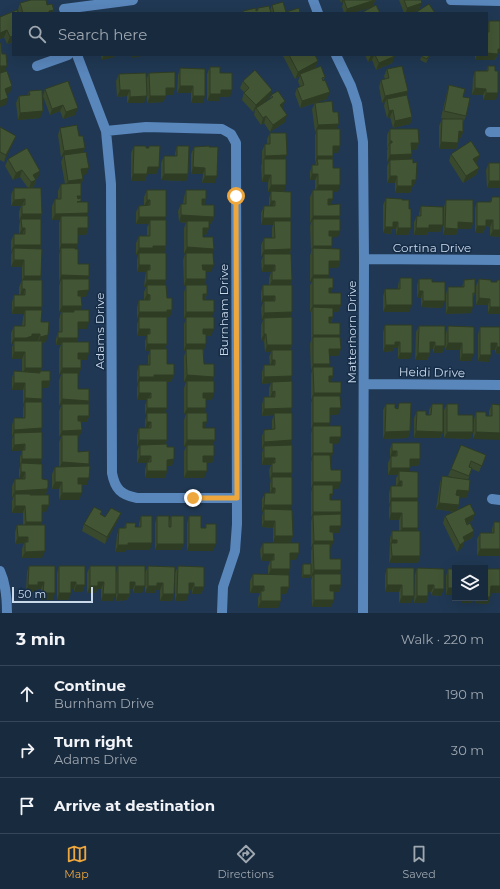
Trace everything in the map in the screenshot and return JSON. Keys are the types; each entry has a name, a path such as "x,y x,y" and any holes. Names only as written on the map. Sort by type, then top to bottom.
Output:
{"street":[{"path":"64,7 133,0"},
{"path":"313,0 318,12"},
{"path":"451,0 500,1"},
{"path":"37,66 65,56"},
{"name":"Adams Drive","path":"77,56 106,131 111,184 112,465 114,483 119,491 127,496 137,498 237,498"},
{"name":"Matterhorn Drive","path":"336,56 351,86 357,104 361,123 362,142 364,259 363,613"},
{"name":"Burnham Drive","path":"106,131 146,127 222,129 231,134 236,143 237,524 235,551 223,587 222,613"},
{"name":"Cortina Drive","path":"364,259 500,260"},
{"name":"Heidi Drive","path":"364,384 500,385"},
{"path":"0,571 7,597 6,613"}],"building":[{"path":"31,0 46,0 47,5 52,4 54,10 49,12 23,12 20,3"},
{"path":"344,0 375,0 347,9"},
{"path":"404,0 421,0 422,3 407,8"},
{"path":"283,2 286,12 274,12 272,5"},
{"path":"429,4 434,12 417,12"},
{"path":"376,5 380,12 363,12"},
{"path":"269,6 271,12 243,11 256,8 256,11 258,8"},
{"path":"299,8 300,12 286,12"},
{"path":"12,12 12,36 10,37 7,30 0,33 0,17"},
{"path":"489,21 500,21 500,49 498,49 498,54 488,53"},
{"path":"0,43 2,54 6,54 7,66 0,66"},
{"path":"290,56 316,56 318,61 298,72"},
{"path":"376,56 395,56 379,63"},
{"path":"421,56 428,56 427,59"},
{"path":"321,66 325,77 322,78 323,81 325,80 330,92 302,101 297,88 304,85 300,74"},
{"path":"402,66 408,91 385,96 381,80 389,78 387,69"},
{"path":"488,66 495,66 495,71 498,71 498,93 486,93 486,89 475,88 475,71 488,71"},
{"path":"210,67 220,67 220,73 232,73 232,90 221,90 221,94 210,94"},
{"path":"180,68 205,69 205,96 193,96 193,86 180,86"},
{"path":"255,70 272,90 256,105 244,93 249,88 243,81"},
{"path":"7,71 12,86 5,89 8,98 0,101 0,73"},
{"path":"175,72 175,88 166,88 166,96 150,96 149,73"},
{"path":"146,73 147,96 130,97 130,90 120,90 119,74"},
{"path":"68,81 78,108 66,112 63,105 52,109 45,89"},
{"path":"449,85 465,89 463,97 470,98 466,116 444,111"},
{"path":"42,90 43,111 20,113 19,96 30,95 29,91"},
{"path":"278,91 285,101 280,105 287,115 273,125 266,116 263,118 256,108 273,97 271,95"},
{"path":"407,95 412,117 395,121 393,110 389,111 387,99"},
{"path":"332,101 333,112 338,112 339,124 318,125 315,103"},
{"path":"442,119 463,119 463,132 459,131 458,143 441,142"},
{"path":"77,125 79,136 83,136 85,148 64,151 60,128"},
{"path":"0,127 16,136 6,155 0,152"},
{"path":"317,129 340,129 340,146 333,146 333,156 317,156"},
{"path":"390,129 418,129 419,143 411,143 412,154 390,155 390,143 392,143 392,141 390,141"},
{"path":"270,133 286,133 287,155 265,156 265,144 270,144"},
{"path":"471,141 480,155 473,159 479,168 466,176 451,154"},
{"path":"134,146 146,146 146,148 149,148 149,146 160,146 159,167 148,167 147,174 133,174"},
{"path":"177,146 189,146 188,174 164,174 164,156 177,156"},
{"path":"194,147 218,147 217,176 205,176 205,168 193,167"},
{"path":"27,148 40,171 33,175 36,180 31,182 22,170 16,173 8,159"},
{"path":"86,152 89,168 81,169 83,179 68,181 64,155"},
{"path":"264,159 286,159 286,185 271,185 271,175 264,175"},
{"path":"317,159 333,159 333,168 340,168 340,185 318,185 318,174 312,174 312,165 318,165"},
{"path":"413,159 413,163 417,162 416,180 412,180 412,186 397,186 397,176 390,176 390,160"},
{"path":"489,163 500,163 500,181 489,181"},
{"path":"81,183 81,196 77,196 78,199 81,198 81,201 77,202 88,202 88,213 55,214 55,199 61,199 61,184"},
{"path":"14,188 41,188 42,214 22,214 22,205 25,205 25,199 14,200"},
{"path":"147,190 166,190 166,217 139,217 139,206 150,205 150,200 147,200"},
{"path":"186,190 206,190 206,199 202,199 202,205 214,205 214,217 181,215 181,204 186,204"},
{"path":"313,190 333,190 333,199 328,199 328,205 340,204 340,216 313,216"},
{"path":"271,191 291,192 291,218 263,218 264,206 275,206 275,201 271,201"},
{"path":"492,197 500,197 500,230 493,230 493,220 486,220 486,226 477,226 477,202 491,202"},
{"path":"386,198 409,200 409,209 411,209 411,228 398,228 398,222 393,222 393,227 385,227"},
{"path":"446,200 473,200 473,223 458,222 458,229 445,228"},
{"path":"421,206 443,207 443,225 429,225 429,228 416,228 417,216 421,216"},
{"path":"61,216 88,216 88,228 78,228 78,244 61,244"},
{"path":"21,219 41,219 41,245 14,245 14,234 25,234 25,228 22,228"},
{"path":"313,219 340,219 340,231 329,231 329,236 332,236 332,246 313,246"},
{"path":"150,220 166,220 166,246 139,248 139,236 150,236"},
{"path":"187,221 209,221 209,228 203,228 203,237 213,237 214,249 187,247"},
{"path":"274,221 291,221 291,249 264,250 264,238 275,238"},
{"path":"14,248 42,249 41,276 24,276 24,260 14,260"},
{"path":"61,248 78,249 78,264 89,264 89,276 61,275"},
{"path":"313,248 340,249 340,261 329,261 329,275 313,275"},
{"path":"139,253 166,253 166,280 147,280 147,270 150,270 150,265 139,265"},
{"path":"186,253 213,253 214,265 202,265 203,270 206,270 206,279 186,279"},
{"path":"264,254 291,254 292,280 272,280 272,271 275,271 275,265 264,265"},
{"path":"313,278 333,278 333,288 329,288 329,293 341,293 341,305 313,305"},
{"path":"400,278 412,278 412,305 386,305 385,289 400,289"},
{"path":"62,279 89,279 89,290 78,291 78,296 81,296 82,306 62,306"},
{"path":"419,279 432,279 432,282 445,282 445,301 423,301 423,291 419,291"},
{"path":"475,279 473,307 448,307 448,287 464,287 464,280"},
{"path":"479,279 491,280 491,282 497,282 497,280 500,280 500,307 490,307 490,299 479,298"},
{"path":"22,280 42,280 42,307 14,307 14,295 25,295 25,289 22,289"},
{"path":"147,285 166,285 167,298 172,298 172,310 167,310 167,312 139,312 139,300 150,300 150,295 147,294"},
{"path":"186,285 207,285 207,294 203,294 203,300 214,300 214,312 186,312"},
{"path":"263,285 292,285 292,312 264,313 264,301 275,301 275,296 263,296"},
{"path":"313,307 333,308 333,317 329,317 329,323 340,323 340,335 313,335"},
{"path":"25,310 42,310 41,322 49,322 48,335 40,337 40,334 32,334 32,336 26,338 14,338 14,326 25,326"},
{"path":"74,310 89,310 89,322 78,322 78,338 58,338 58,332 62,332 62,312 74,312"},
{"path":"139,317 167,317 167,344 147,344 147,334 150,334 150,329 139,329"},
{"path":"186,317 214,317 214,329 203,329 203,334 206,334 206,344 186,344"},
{"path":"292,317 292,345 267,345 266,334 264,334 264,318"},
{"path":"385,325 412,325 412,353 400,353 400,342 395,342 395,345 385,345"},
{"path":"419,326 445,326 445,346 435,346 435,342 430,342 430,353 418,353"},
{"path":"448,326 474,327 474,354 462,354 462,343 448,343"},
{"path":"480,327 500,327 500,347 497,347 497,343 491,343 491,355 480,355"},
{"path":"313,337 340,337 341,349 329,349 330,364 313,364"},
{"path":"14,341 42,341 42,368 25,368 25,352 14,352"},
{"path":"62,342 89,342 89,353 78,353 78,359 81,359 81,368 62,368"},
{"path":"150,349 167,349 167,364 174,364 174,375 139,377 139,365 150,365"},
{"path":"186,349 203,349 204,364 214,364 214,377 187,375"},
{"path":"272,350 292,350 292,376 264,377 264,365 275,365 275,360 272,360"},
{"path":"313,367 333,367 333,376 329,376 329,382 341,382 341,393 314,393"},
{"path":"14,371 40,373 40,371 50,371 50,381 42,381 42,399 25,398 25,383 14,383"},
{"path":"62,373 78,373 78,389 89,389 89,401 62,399"},
{"path":"139,381 167,381 167,408 147,408 147,398 151,398 151,393 139,393"},
{"path":"187,381 214,381 214,393 203,393 203,398 206,398 206,408 187,408"},
{"path":"292,381 292,408 264,409 264,397 275,397 275,391 272,392 272,382"},
{"path":"313,396 340,396 341,408 330,408 330,423 313,423"},
{"path":"25,402 42,402 42,428 14,430 14,418 25,418"},
{"path":"399,403 411,403 410,431 385,432 386,404 395,404 395,408 398,409"},
{"path":"62,404 89,404 89,416 78,416 78,421 81,421 82,430 62,431"},
{"path":"432,404 443,404 443,432 416,431 417,411 426,411 426,415 431,415"},
{"path":"447,404 458,404 458,415 473,415 473,432 447,432"},
{"path":"492,404 500,405 500,433 476,432 476,412 486,412 486,416 492,416"},
{"path":"147,413 167,413 167,440 139,440 139,428 151,428 151,422 147,422"},
{"path":"187,413 207,413 207,422 203,422 203,428 215,428 215,440 187,440"},
{"path":"274,413 292,413 292,440 264,442 264,430 275,429"},
{"path":"313,426 341,426 341,437 330,437 330,443 333,443 333,453 313,453"},
{"path":"42,432 42,459 22,459 22,450 25,450 25,444 14,445 14,433"},
{"path":"62,435 78,435 78,452 89,451 89,464 62,462"},
{"path":"392,443 420,443 420,459 410,459 410,468 391,468 391,456 397,456 397,451 392,451"},
{"path":"167,444 167,447 174,447 174,459 167,460 167,471 147,471 147,462 151,462 151,456 140,456 140,445"},
{"path":"187,445 214,445 214,456 203,456 203,462 207,462 207,471 187,471"},
{"path":"292,445 292,473 272,473 272,463 275,463 275,458 264,458 264,446"},
{"path":"461,445 486,455 482,466 471,461 469,467 472,468 469,476 451,469"},
{"path":"313,455 330,455 331,470 341,470 341,482 313,482"},
{"path":"21,463 42,464 42,479 48,480 47,489 15,491 15,479 25,479 25,472 21,472"},
{"path":"90,466 89,478 78,478 78,484 82,484 82,493 62,493 62,482 55,482 55,467"},
{"path":"399,471 418,472 418,498 391,498 391,486 402,486 402,481 399,481"},
{"path":"442,476 470,480 469,491 457,490 456,495 460,496 459,505 439,503"},
{"path":"272,477 292,477 292,505 264,505 265,493 275,493 275,488 272,488"},
{"path":"313,485 333,485 333,494 330,494 330,500 341,500 341,512 313,512"},
{"path":"15,494 49,495 49,505 42,505 42,522 26,522 25,506 15,506"},
{"path":"391,501 418,501 418,528 402,528 402,513 391,513"},
{"path":"470,504 475,514 465,519 467,525 470,523 474,531 463,537 465,541 460,545 445,516"},
{"path":"94,507 102,511 100,514 105,517 111,508 121,513 107,537 84,524"},
{"path":"264,509 292,510 293,536 275,536 275,521 264,521"},
{"path":"341,514 341,526 330,526 330,532 333,532 334,541 314,541 313,515"},
{"path":"141,516 152,516 152,543 128,543 128,545 118,545 119,528 126,528 126,523 136,523 135,527 141,527"},
{"path":"157,516 169,516 169,527 171,527 171,516 184,516 184,544 157,544"},
{"path":"189,516 201,516 201,528 206,528 206,524 216,524 216,544 189,544"},
{"path":"494,522 500,522 500,549 480,549 480,533 494,533"},
{"path":"17,525 45,525 45,551 25,552 25,542 28,542 28,537 18,537"},
{"path":"392,531 420,531 420,556 392,556 391,543 397,543 397,540 392,540"},
{"path":"263,543 299,543 299,553 290,553 290,569 271,569 271,560 274,560 274,554 263,554"},
{"path":"313,544 330,544 330,559 341,559 341,570 314,570"},
{"path":"303,564 311,564 311,575 303,575"},
{"path":"29,566 55,566 55,593 43,593 44,582 38,582 38,585 28,585"},
{"path":"59,566 85,566 85,585 76,585 76,582 71,582 71,593 59,593"},
{"path":"90,566 116,566 116,594 103,594 104,582 98,582 98,586 90,586"},
{"path":"118,566 145,566 145,586 135,586 135,582 130,582 130,594 118,594"},
{"path":"148,566 175,567 174,594 163,594 163,583 157,583 157,586 148,586"},
{"path":"178,566 204,567 204,587 194,587 194,583 189,583 189,594 177,594"},
{"path":"387,568 414,568 414,596 402,596 402,585 387,585"},
{"path":"417,568 444,569 444,589 434,589 434,585 428,585 428,596 417,596"},
{"path":"448,569 452,569 452,588 448,588"},
{"path":"488,569 500,569 500,586 491,586 490,597 488,597"},
{"path":"253,574 289,575 289,587 281,587 281,601 261,601 261,591 264,591 264,586 253,586"},
{"path":"314,574 341,574 341,585 330,585 330,591 334,591 334,600 314,600"}],"route":[{"path":"193,498 237,498 236,196"}]}
